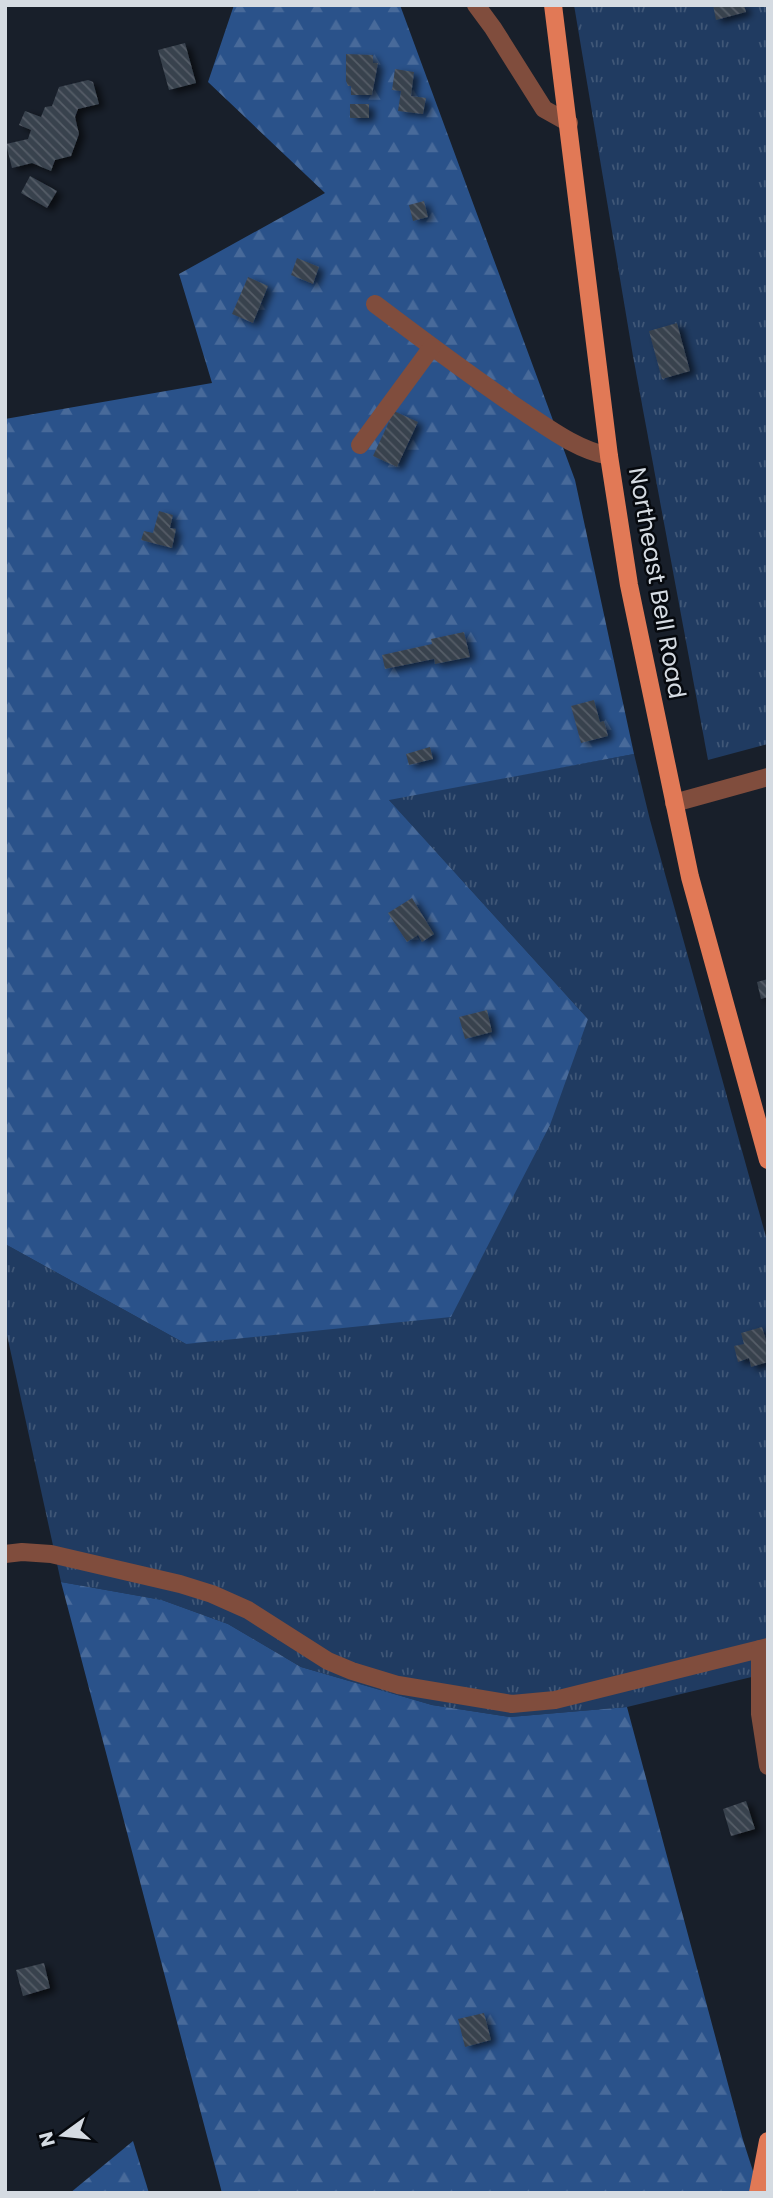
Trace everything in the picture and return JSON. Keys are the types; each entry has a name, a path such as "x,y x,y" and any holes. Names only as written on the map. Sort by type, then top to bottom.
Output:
{"main road":[{"name":"Northeast Bell Road","path":"553,5 629,585 707,946 768,1160"},
{"path":"758,2193 768,2141"}],"street":[{"path":"476,5 544,109 569,123"},
{"path":"375,304 480,383 555,432 587,452 610,456"},
{"path":"360,445 432,347"},
{"path":"674,803 768,777"},
{"path":"5,1555 23,1552 51,1554 212,1594 259,1616 328,1661 352,1671 398,1685 497,1702 528,1704 555,1700 764,1648 760,1714 768,1766"}],"green space":[{"path":"234,5 400,5 575,480 634,754 389,800 588,1019 550,1125 451,1317 186,1344 5,1244 5,419 212,383 179,274 325,193 208,82"},
{"path":"574,5 768,5 768,744 708,760 633,356"},
{"path":"634,754 768,1244 768,1673 627,1707 510,1717 432,1705 301,1667 228,1624 162,1600 61,1582 5,1326 5,1244 186,1344 588,1019 388,799"},
{"path":"61,1582 162,1600 228,1624 301,1667 432,1705 510,1717 627,1707 743,2140 760,2193 222,2193"},
{"path":"133,2141 149,2193 70,2193"}],"building":[{"path":"713,5 744,5 746,12 716,20"},
{"path":"185,43 196,83 169,90 158,50"},
{"path":"346,54 373,55 373,63 378,63 372,95 351,95 351,86 348,86 346,81"},
{"path":"395,69 414,72 411,96 426,98 423,114 398,111 401,91 392,90"},
{"path":"88,80 93,82 99,104 78,109 75,117 79,134 71,156 55,160 51,171 32,163 12,168 6,144 28,139 31,130 19,125 25,111 41,117 45,107 52,106 59,87"},
{"path":"350,104 369,104 369,118 350,118"},
{"path":"30,176 57,191 47,208 21,193"},
{"path":"424,201 428,217 413,221 409,205"},
{"path":"297,258 319,267 313,284 291,275"},
{"path":"248,277 268,286 253,323 232,314"},
{"path":"677,323 690,371 662,379 649,331"},
{"path":"394,411 418,422 397,467 373,456"},
{"path":"159,511 173,515 170,528 176,529 172,548 141,540 144,531 153,533"},
{"path":"464,632 470,657 435,664 434,659 385,669 382,655 432,644 431,639"},
{"path":"594,700 600,722 604,721 608,736 581,743 571,706"},
{"path":"430,747 433,759 409,765 406,754"},
{"path":"412,898 434,934 422,942 418,935 407,942 388,913"},
{"path":"768,979 768,997 761,999 757,982"},
{"path":"487,1010 492,1032 465,1039 459,1017"},
{"path":"762,1327 768,1347 768,1362 751,1367 749,1358 738,1362 734,1346 744,1344 741,1333"},
{"path":"746,1801 755,1829 731,1836 723,1809"},
{"path":"44,1963 50,1988 23,1996 16,1970"},
{"path":"484,2013 491,2040 465,2047 458,2019"}]}
